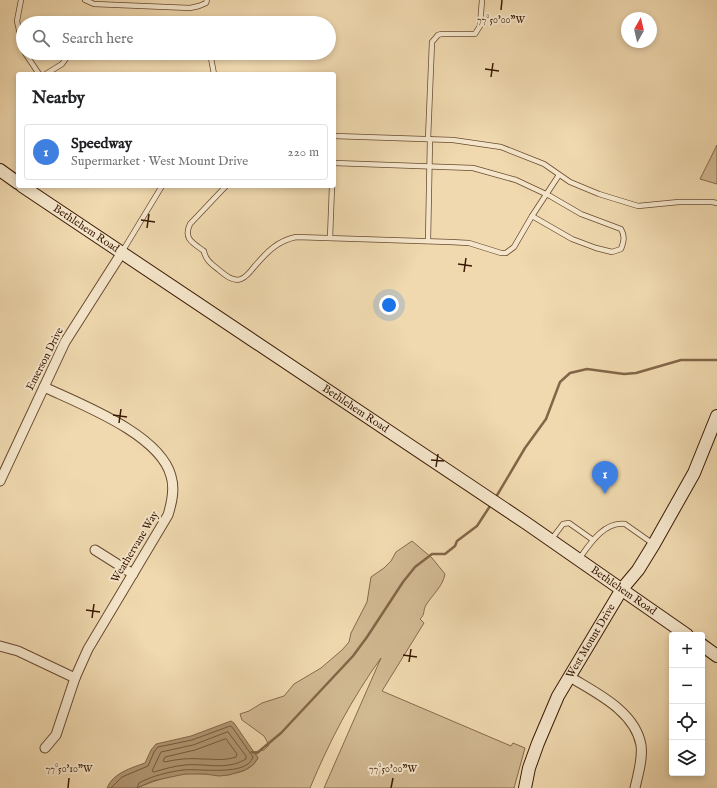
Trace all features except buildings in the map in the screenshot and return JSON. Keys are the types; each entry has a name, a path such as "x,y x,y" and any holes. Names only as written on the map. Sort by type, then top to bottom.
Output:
{"main road":[{"path":"0,170 16,182"},
{"name":"Bethlehem Road","path":"25,188 121,254 551,540 683,632"},
{"name":"West Mount Drive","path":"525,788 538,743 558,696 622,589 638,570 654,544 694,473 717,416"},
{"path":"705,647 717,656"}],"street":[{"name":"Emerson Drive","path":"0,481 65,342 121,254"},
{"name":"Weathervane Way","path":"44,387 117,423 140,437 160,454 167,464 172,476 173,487 173,499 168,515 88,649 75,678 56,735 45,748"},
{"path":"94,550 133,574"},
{"path":"0,646 18,651 75,678"},
{"path":"570,677 606,699 628,719 637,732 641,746 641,760 635,788"}],"lane":[{"path":"18,16 22,0"},
{"path":"85,0 94,4 190,8 206,3 207,0"},
{"path":"428,241 432,42 438,35 441,34 475,34 480,26 482,0"},
{"path":"30,60 38,72"},
{"path":"49,72 62,64 65,60"},
{"path":"211,60 214,72"},
{"path":"336,136 453,140 501,146 544,164 570,182 599,194 638,206 679,202 717,203"},
{"path":"336,163 473,168 516,180 546,194 581,214 621,229 624,233 621,249 612,252 596,248 572,239 532,216"},
{"path":"224,188 190,224 187,231 188,237 204,251 205,256 229,278 236,280 247,275 264,256 282,241 296,237 469,243 501,253 506,253 514,248 532,216 559,175"},
{"path":"121,254 161,188"},
{"path":"330,238 332,188"},
{"path":"551,540 563,524 569,523 593,540"},
{"path":"579,559 593,540 612,526 620,524 625,524 654,544"}],"shaded area":[{"path":"717,145 717,184 700,179"},
{"path":"412,541 432,558 445,574 440,586 425,607 423,616 420,619 424,623 382,691 511,746 513,743 525,748 514,788 324,788 381,658 360,689 342,721 310,788 137,788 178,775 193,773 234,773 244,771 252,766 258,758 254,752 264,750 269,745 264,736 242,720 240,714 249,711 262,703 284,696 294,684 321,668 342,650 349,642 351,633 367,602 371,577 391,561 396,552"}],"water":[{"path":"231,721 234,723 258,758 253,765 245,770 229,775 219,776 185,774 152,781 137,788 107,788 118,775 128,769 145,763 151,750 156,744 191,736"}],"waterway":[{"path":"496,497 525,448 546,419 560,382 570,373 587,369 624,374 636,373 681,360 717,360"},
{"path":"252,752 257,753 281,733 353,656 403,582 415,567 432,554 445,554 455,546 457,541 477,526 492,503"}],"place":[{"name":"Speedway","path":"605,494"}]}
